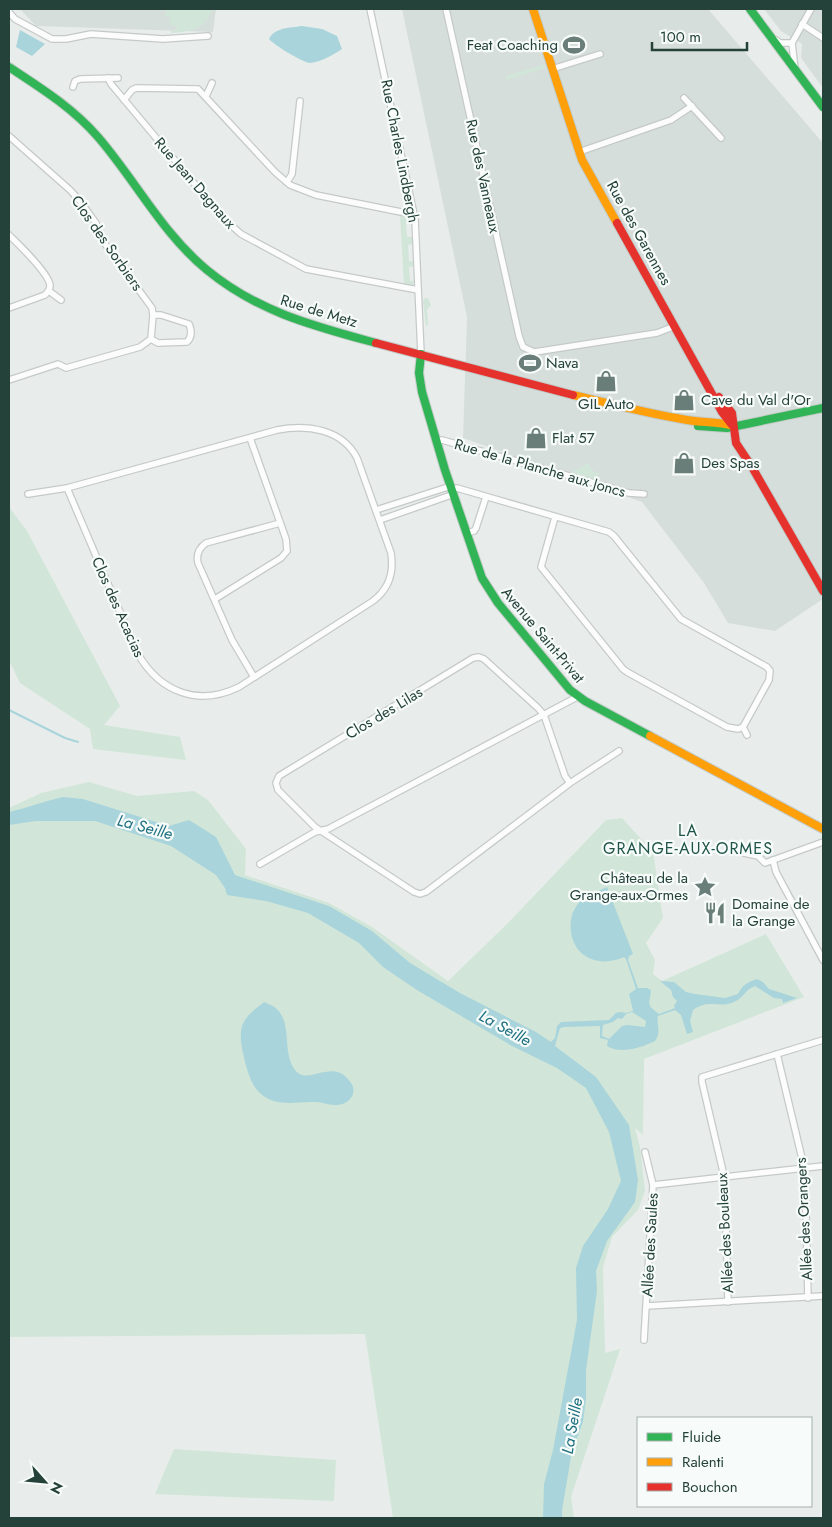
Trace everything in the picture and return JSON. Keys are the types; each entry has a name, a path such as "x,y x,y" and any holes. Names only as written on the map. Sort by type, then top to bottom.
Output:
{"street":[{"name":"Rue Charles Lindbergh","path":"370,9 415,219 421,354"},
{"name":"Rue des Vanneaux","path":"446,9 520,343 525,349 534,352 657,333 675,326"},
{"name":"Rue des Garennes","path":"533,9 579,152 586,167 707,381 732,414 736,443 752,467 823,591"},
{"path":"750,9 823,107"},
{"path":"795,70 792,43 811,9"},
{"path":"9,12 15,19 52,39 91,34 164,39 208,36"},
{"path":"802,24 823,38"},
{"path":"768,33 780,43 792,43"},
{"path":"552,69 600,54"},
{"name":"Rue de Metz","path":"9,63 20,75"},
{"name":"Rue de Metz","path":"9,68 58,100 88,126 113,156 170,234 194,260 222,282 251,300 289,318 309,325 609,404 690,421 724,423 733,426 823,408"},
{"name":"Rue Jean Dagnaux","path":"108,78 124,100 224,219 241,234 306,269 413,291 418,290"},
{"path":"73,87 75,81 80,79 118,78"},
{"path":"206,96 212,83"},
{"path":"124,100 136,88 198,89 275,172 290,185 316,195 406,213 413,212"},
{"path":"684,98 721,138"},
{"path":"287,182 292,174 300,101"},
{"path":"579,152 670,120 692,106"},
{"name":"Clos des Sorbiers","path":"9,136 44,166 80,201 96,222 100,238 148,302 154,315"},
{"path":"9,235 47,277 50,284 49,291 39,298 9,308"},
{"path":"49,291 62,300"},
{"path":"9,380 58,364 66,368 140,347 151,339 154,315 161,315 189,324 191,329 190,338 187,342 158,343 151,339"},
{"name":"Avenue Saint-Privat","path":"421,354 419,373 422,392 478,569 492,595 570,690 577,697 823,830"},
{"name":"Clos des Acacias","path":"28,494 67,488 277,430 292,428 314,429 336,435 354,451 380,520 392,560 391,576 383,592 373,601 239,687 224,694 198,696 180,692 165,685 152,675 138,654 67,488"},
{"path":"215,599 286,554 287,544 250,438"},
{"name":"Rue de la Planche aux Joncs","path":"437,441 442,440 629,493 644,494"},
{"path":"376,510 457,488 609,532 681,619 767,667 770,671 769,680 743,727 738,729 727,727 623,669 540,567 555,517"},
{"path":"380,520 452,490"},
{"path":"467,533 474,531 476,528 486,497"},
{"path":"254,677 232,640 198,563 197,554 206,543 280,524"},
{"name":"Clos des Lilas","path":"570,783 544,715 484,659 479,657 473,658 277,779 276,783 278,790 316,827 414,892 423,894 570,783 619,751"},
{"path":"260,864 315,832 322,831 577,697"},
{"path":"743,727 747,735"},
{"path":"744,853 758,856 765,863 823,842"},
{"path":"773,860 776,872 823,960"},
{"path":"777,1054 823,1040"},
{"name":"Allée des Bouleaux","path":"728,1302 724,1177 702,1077 777,1054"},
{"name":"Allée des Orangers","path":"777,1054 804,1168 808,1298"},
{"name":"Allée des Saules","path":"644,1340 653,1185 645,1152"},
{"path":"653,1185 823,1166"},
{"path":"647,1306 823,1296"}],"shaded area":[{"path":"20,9 216,9 213,32 36,26"},
{"path":"402,9 708,9 823,143 823,599 775,631 728,623 704,583 642,502 463,438 467,317"},
{"path":"764,9 823,9 823,88 801,58 802,44 781,31"}],"green space":[{"path":"166,9 212,9 206,21 196,28 185,32 171,33 171,31 177,31 177,28 170,24 170,17 165,16"},
{"path":"545,64 545,68 507,80 506,76"},
{"path":"400,216 409,219 411,222 406,223 407,237 412,237 412,244 408,245 409,261 413,261 414,266 409,267 410,281 414,281 413,285 404,285"},
{"path":"425,298 428,298 431,305 427,310 428,325 426,326 423,301"},
{"path":"588,463 594,472 600,473 595,480 572,473 573,471"},
{"path":"9,507 27,531 120,706 104,725 180,737 186,760 93,749 90,729 20,683 9,660"},
{"path":"89,782 137,796 194,791 208,800 246,849 245,875 329,903 372,927 448,981 507,924 606,820 622,818 653,852 663,918 646,943 655,960 653,974 662,981 766,934 804,997 644,1059 643,1135 635,1128 640,1147 645,1191 638,1210 612,1237 603,1267 605,1353 620,1349 571,1497 574,1518 393,1518 365,1334 9,1337 9,808 41,793"},
{"path":"174,1449 336,1460 334,1501 155,1494"}],"water":[{"path":"302,26 322,29 337,36 342,49 322,60 310,63 288,53 269,39 279,30"},
{"path":"20,30 45,44 32,56 16,47"},
{"name":"La Seille","path":"63,797 83,799 169,826 189,820 216,837 235,875 329,906 372,931 410,963 460,993 536,1032 551,1042 555,1038 557,1026 561,1022 609,1020 616,1013 633,1011 629,994 636,989 626,959 624,957 603,961 593,960 578,950 571,932 573,911 578,904 588,896 607,887 633,954 629,956 628,960 638,988 651,990 650,1006 659,1014 675,1008 674,1006 677,1001 673,997 671,990 660,981 674,982 686,992 725,998 738,994 746,984 757,979 763,982 769,989 797,998 783,1003 782,999 774,998 755,986 734,1002 723,1005 709,1004 699,1006 693,1010 690,1021 693,1032 687,1034 681,1015 675,1010 658,1016 658,1035 655,1041 644,1046 625,1050 612,1049 607,1046 608,1040 600,1038 600,1026 560,1028 555,1046 596,1077 629,1125 638,1180 635,1202 607,1241 596,1271 597,1291 586,1370 586,1399 583,1422 572,1451 562,1518 543,1518 544,1484 553,1450 577,1320 576,1268 583,1246 608,1209 621,1181 609,1132 586,1088 557,1068 512,1046 417,990 383,967 359,943 308,913 266,901 227,895 225,888 216,875 171,846 95,821 36,821 9,825 9,812","holes":["632,1012 646,1021 645,1027 622,1026 609,1039 602,1036 603,1025 613,1022 618,1018 622,1019 626,1014"]},
{"path":"264,1002 274,1007 281,1014 285,1023 290,1061 295,1070 300,1074 306,1075 333,1071 340,1073 348,1079 353,1087 353,1095 346,1103 332,1105 316,1102 288,1103 274,1101 257,1090 247,1069 241,1043 241,1029 251,1013"}],"waterway":[{"path":"9,710 65,738 78,742"}],"traffic: fast":[{"path":"750,9 823,107"},
{"path":"9,67 56,99 98,137 176,240 207,270 246,297 287,316 376,343"},
{"path":"421,354 419,373 422,392 445,470 482,578 498,603 570,690 585,701 650,736"},
{"path":"698,426 727,428 823,408"}],"traffic: slow":[{"path":"533,9 582,160 617,223"},
{"path":"573,395 658,415 733,426"},
{"path":"650,736 823,829"}],"traffic: jam":[{"path":"617,223 722,412 732,425"},
{"path":"376,343 573,395"},
{"path":"719,397 732,413 736,443 752,467 823,591"}],"place":[{"name":"Feat Coaching","path":"574,45"},
{"name":"Nava","path":"530,363"},
{"name":"GIL Auto","path":"606,381"},
{"name":"Cave du Val d'Or","path":"684,400"},
{"name":"Flat 57","path":"536,438"},
{"name":"Des Spas","path":"684,463"},
{"name":"Château de la Grange-aux-Ormes","path":"705,887"},
{"name":"Domaine de la Grange","path":"715,913"}],"district":[{"name":"LA GRANGE-AUX-ORMES","path":"688,839"}]}
